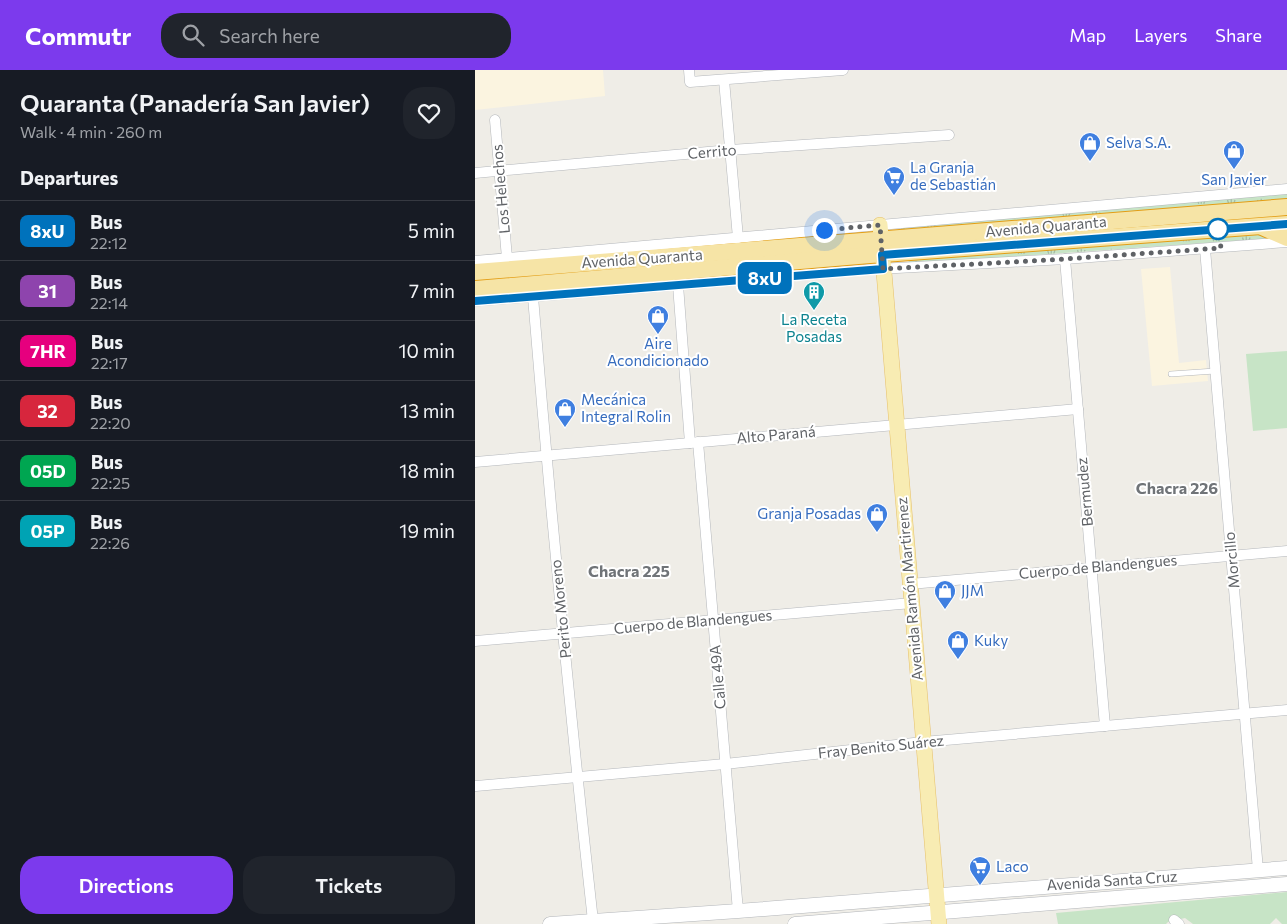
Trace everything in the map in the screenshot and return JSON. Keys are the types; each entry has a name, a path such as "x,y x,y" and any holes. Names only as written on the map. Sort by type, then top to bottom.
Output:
{"highway":[{"name":"Avenida Quaranta","path":"475,289 1287,207"},
{"name":"Avenida Quaranta","path":"475,272 507,264 882,247 1287,224"},
{"path":"1260,226 1287,238"}],"main road":[{"name":"Avenida Ramón Martirenez","path":"882,247 938,919"},
{"name":"Avenida Santa Cruz","path":"550,924 1287,868"},
{"name":"Avenida Santa Cruz","path":"795,924 938,919 1287,884"}],"street":[{"path":"689,70 690,82 843,70"},
{"path":"724,80 737,238"},
{"name":"Los Helechos","path":"495,120 507,264"},
{"name":"Cerrito","path":"475,173 730,150 949,134"},
{"path":"475,301 678,285 882,247 1287,189"},
{"path":"475,261 507,264 737,238 1065,259 1287,242"},
{"name":"Morcillo","path":"1205,249 1258,870"},
{"name":"Bermudez","path":"1065,259 1105,726"},
{"path":"678,285 694,443"},
{"name":"Perito Moreno","path":"533,297 545,455 593,921"},
{"name":"Alto Paraná","path":"475,462 1078,409"},
{"name":"Calle 49A","path":"694,443 713,621 737,911"},
{"name":"Cuerpo de Blandengues","path":"910,584 1287,550"},
{"name":"Cuerpo de Blandengues","path":"475,641 912,603"},
{"name":"Fray Benito Suárez","path":"476,786 725,764 923,742 1287,710"}],"lane":[{"path":"1171,374 1215,371"}],"shaded area":[{"path":"475,70 603,70 605,96 475,110"},
{"path":"1170,267 1179,363 1206,360 1208,381 1152,386 1141,269"}],"green space":[{"path":"1287,193 1287,201 902,234 901,226"},
{"path":"1262,232 1274,238 909,264 908,256"},
{"path":"1287,351 1287,428 1253,431 1246,354"},
{"path":"1287,892 1287,924 1282,924 1276,918 1270,924 1193,924 1185,918 1166,924 1058,924 1056,913"}],"bus line":[{"name":"8xU","path":"475,301 883,269 882,255 1287,224"}],"place":[{"name":"Selva S.A.","path":"1090,162"},
{"name":"San Javier","path":"1234,170"},
{"name":"La Granja de Sebastián","path":"894,196"},
{"name":"La Receta Posadas","path":"814,311"},
{"name":"Aire Acondicionado","path":"658,335"},
{"name":"Mecánica Integral Rolin","path":"565,428"},
{"name":"Granja Posadas","path":"877,533"},
{"name":"JJM","path":"945,610"},
{"name":"Kuky","path":"958,660"},
{"name":"Laco","path":"980,886"}],"district":[{"name":"Chacra 226","path":"1177,488"},
{"name":"Chacra 225","path":"629,571"}],"route":[{"path":"824,230 880,225 883,269 1221,248 1218,229"}]}
